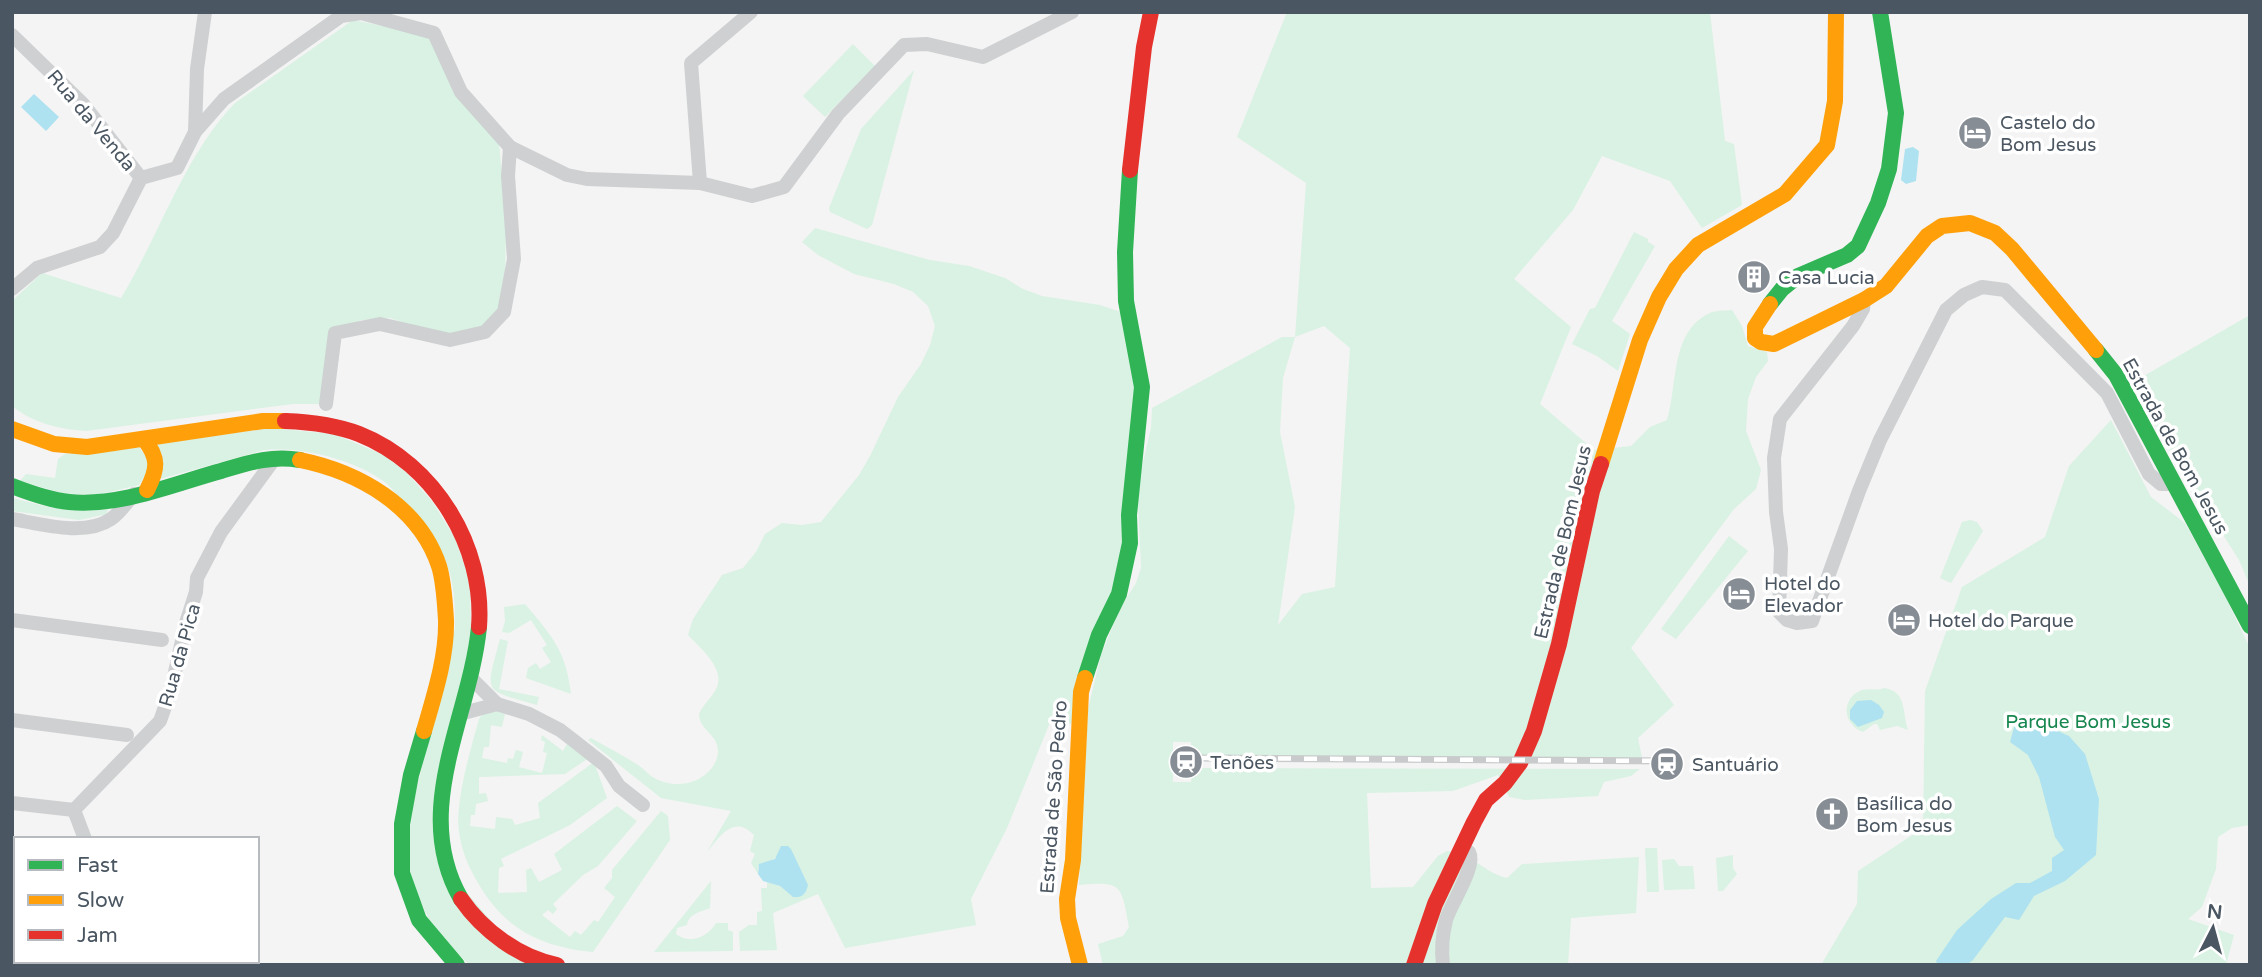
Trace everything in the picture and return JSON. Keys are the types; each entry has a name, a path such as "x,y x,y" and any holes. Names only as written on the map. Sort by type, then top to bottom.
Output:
{"main road":[{"name":"Estrada de São Pedro","path":"1080,965 1068,918 1067,899 1073,860 1081,692 1099,635 1119,594 1130,543 1132,476 1142,387 1126,301 1125,252 1131,149 1151,12"},
{"name":"Estrada de Bom Jesus","path":"1414,965 1435,904 1486,800 1505,783 1520,763 1534,731 1562,632 1592,491 1640,340 1659,297 1676,269 1698,245 1785,194 1827,145 1835,101 1836,12"},
{"name":"Estrada de Bom Jesus","path":"1880,12 1896,113 1889,169 1878,203 1858,246 1847,255 1798,276 1782,289 1762,314 1755,327 1755,338 1773,344 1864,300 1885,286 1927,236 1942,226 1970,223 1995,233 2052,296 2116,376 2250,626"},
{"path":"12,429 35,439 72,447 106,445 263,421 286,420 339,428 387,448 412,468 443,502 472,555 479,595 478,639 440,800 438,824 445,863 461,899 470,912 506,944 546,964"},
{"path":"141,492 158,464 157,453 144,439"},
{"path":"12,486 43,499 88,503 275,458 326,466 359,480 385,494 410,518 432,550 439,568 447,621 443,659 405,802 399,855 403,880 414,911 436,947 457,965"}],"street":[{"path":"195,132 197,69 205,12"},
{"path":"12,289 37,268 100,247 113,233 141,178 177,168 195,132 224,99 341,16 361,13 434,33 461,92 510,147 567,175 700,183 752,196 784,187 838,114 904,45 927,44 983,57 1072,12"},
{"path":"700,183 691,63 747,14"},
{"name":"Rua da Venda","path":"12,35 83,104 141,178"},
{"path":"326,404 335,333 380,324 450,340 485,332 504,312 514,259 508,176 510,147"},
{"path":"1864,300 1863,309 1853,326 1780,419 1774,458 1776,512 1781,549 1778,603 1779,612 1787,620 1805,623 1812,621 1859,491 1903,394 1946,310 1964,295 1982,287 2005,290 2107,393 2149,474 2161,484 2175,484"},
{"name":"Rua da Pica","path":"74,810 160,721 171,690 196,592 197,578 221,532 275,458"},
{"path":"12,519 53,526 89,527 111,519 141,492"},
{"path":"12,620 162,639"},
{"path":"470,677 497,704 528,714 560,730 606,766 619,786 643,805"},
{"path":"460,714 497,704"},
{"path":"12,719 127,734"},
{"path":"12,803 74,810 84,837"},
{"path":"1443,965 1441,943 1447,918 1472,859 1469,852 1461,850"}],"green space":[{"path":"1287,12 1710,12 1725,141 1734,144 1742,205 1702,228 1670,181 1602,156 1573,210 1514,279 1571,327 1540,404 1594,450 1631,446 1650,427 1667,420 1682,346 1697,321 1710,313 1732,310 1742,326 1748,346 1767,352 1768,361 1756,377 1748,399 1746,431 1761,470 1756,489 1734,509 1631,648 1674,705 1638,738 1642,758 1200,756 1200,751 1191,751 1191,742 1173,742 1173,782 1191,782 1192,773 1199,773 1200,768 1640,769 1631,776 1604,782 1598,796 1525,800 1509,797 1498,775 1453,791 1367,793 1371,888 1413,887 1438,856 1447,851 1472,859 1491,872 1507,878 1522,864 1639,857 1636,913 1571,918 1568,965 1103,965 1098,944 1123,936 1129,927 1124,902 1118,889 1104,884 1079,885 1088,709 1101,655 1120,608 1136,583 1141,568 1138,501 1152,408 1282,337 1295,337 1306,183 1237,137","holes":["1324,326 1350,348 1335,587 1302,594 1278,625 1295,507 1280,432 1283,378 1295,337"]},
{"path":"353,20 433,36 499,142 506,222 505,283 498,314 482,328 449,334 425,330 390,318 362,320 332,331 326,404 293,404 86,431 47,424 12,406 12,301 42,273 121,298 187,171 217,123 235,103"},
{"path":"853,44 875,66 825,117 803,96"},
{"path":"914,70 872,225 867,229 830,212 829,208 861,129"},
{"path":"815,228 930,260 969,266 1005,278 1042,296 1100,305 1124,313 1137,396 1123,559 1072,724 1051,720 1007,828 971,899 976,925 845,948 818,894 773,913 777,950 740,951 739,932 749,925 757,925 757,912 762,911 761,888 767,888 767,882 780,886 793,897 777,856 758,867 758,874 751,863 755,854 750,851 754,835 740,827 728,830 707,852 731,811 661,798 588,740 591,738 640,766 657,780 671,784 693,781 711,769 717,758 717,745 702,724 699,714 715,691 718,675 706,653 688,635 693,619 722,575 743,568 756,552 765,534 782,523 802,525 821,522 859,475 898,397 921,364 930,345 935,326 928,306 913,292 894,284 854,274 818,255 802,242"},
{"path":"1634,232 1655,246 1612,321 1630,334 1618,371 1597,356 1572,344 1590,309 1595,308"},
{"path":"2250,315 2250,586 2239,560 2162,438 2135,381"},
{"name":"Parque Bom Jesus","path":"2111,420 2151,497 2185,523 2250,648 2250,825 2232,828 2218,837 2216,869 2202,907 2188,919 2234,935 2226,965 1821,965 1857,904 1858,871 1923,828 1925,691 1962,587 2045,537 2069,466"},
{"path":"271,428 334,434 384,455 407,473 432,501 455,538 470,581 471,630 437,858 529,965 470,965 432,926 410,879 407,830 455,628 452,581 445,560 437,548 386,483 344,461 328,456 294,450 264,450 160,479 158,444"},
{"path":"139,447 152,465 139,485 101,494 65,494 20,481 26,474 55,478 58,459 65,454"},
{"path":"12,498 53,508 108,508 107,514 79,520 12,511"},
{"path":"1962,522 1977,522 1983,531 1951,583 1940,578"},
{"path":"1729,536 1748,551 1676,639 1661,629"},
{"path":"525,604 556,645 566,666 571,694 526,678 528,668 536,663 540,669 551,662 542,648 547,645 531,620 509,633 502,632 505,621 504,607"},
{"path":"500,639 508,641 499,689 539,697 537,705 506,696 492,687 492,671"},
{"path":"1884,688 1897,693 1900,698 1908,730 1897,726 1880,730 1877,724 1863,732 1856,729 1848,718 1847,705 1850,699 1862,690"},
{"path":"496,710 505,714 502,727 491,725 489,747 484,747 482,758 507,763 508,758 513,759 516,750 523,752 519,767 542,773 547,753 543,752 545,742 541,740 542,735 563,751 567,744 587,759 565,774 479,777 479,794 486,793 488,801 476,804 470,826 495,829 496,817 512,819 515,825 540,818 538,803 594,762 607,798 570,825 501,859 504,866 499,868 498,893 527,892 526,870 531,868 539,882 562,870 554,854 617,806 637,821 598,866 583,875 553,904 557,909 553,914 548,910 542,915 570,937 575,931 581,935 594,920 598,922 615,897 604,888 612,878 612,870 661,811 668,816 670,840 593,952 552,944 520,929 493,905 468,863 458,824 462,786 479,719 482,715"},
{"path":"1645,848 1657,848 1659,892 1647,892"},
{"path":"1733,855 1733,868 1737,874 1723,891 1718,891 1716,858"},
{"path":"1674,859 1679,866 1693,866 1695,889 1664,890 1662,860"},
{"path":"711,881 710,908 693,915 687,925 677,928 676,934 687,939 698,938 704,936 716,923 728,923 728,930 733,932 733,951 654,952"}],"water":[{"path":"34,94 59,117 46,131 21,107"},
{"path":"1913,147 1919,151 1916,181 1906,184 1901,180 1905,149"},
{"path":"1871,700 1884,712 1882,718 1858,727 1850,719 1850,710 1857,701"},
{"path":"2018,713 2069,736 2085,754 2099,799 2096,855 2065,881 2034,896 2019,920 2005,917 1973,960 1966,965 1938,965 1936,961 1957,930 1991,899 2016,883 2030,883 2052,871 2052,858 2064,850 2055,837 2039,777 2028,755 2010,742"},
{"path":"781,846 791,849 808,885 801,896 793,897 780,886 763,881 758,874 759,864 775,859"}],"railway":[{"path":"1200,758 1675,761"}],"traffic: fast":[{"path":"1770,304 1782,289 1798,276 1847,255 1858,246 1878,203 1889,169 1896,113 1880,12"},
{"path":"1085,678 1099,635 1119,594 1130,543 1129,515 1142,387 1126,301 1125,252 1130,170"},
{"path":"2096,350 2116,375 2250,626"},
{"path":"12,486 62,501 88,503 127,498 260,461 279,458 300,460"},
{"path":"461,899 447,865 441,832 442,798 474,661 479,627"},
{"path":"424,731 411,775 402,824 402,873 419,920 457,965"}],"traffic: slow":[{"path":"1601,464 1640,340 1659,297 1676,269 1698,245 1785,194 1827,145 1835,101 1836,12"},
{"path":"1770,304 1755,327 1755,338 1774,344 1864,300 1886,286 1927,236 1942,226 1970,223 1995,233 2012,249 2096,350"},
{"path":"12,429 54,444 87,447 263,421 285,421"},
{"path":"144,439 155,464 147,490"},
{"path":"300,460 344,473 384,495 402,509 430,545 442,579 446,634 439,676 424,731"},
{"path":"1080,965 1068,918 1067,899 1073,860 1081,692 1085,678"}],"traffic: jam":[{"path":"1130,170 1144,47 1151,12"},
{"path":"285,421 323,424 359,434 386,448 411,466 432,487 450,512 464,539 479,597 479,627"},
{"path":"1414,965 1435,904 1474,822 1486,800 1505,783 1520,763 1534,731 1559,644 1592,491 1601,464"},
{"path":"461,899 480,922 503,941 529,956 557,965"}],"place":[{"name":"Castelo do Bom Jesus","path":"1975,133"},
{"name":"Casa Lucia","path":"1754,277"},
{"name":"Hotel do Elevador","path":"1739,594"},
{"name":"Hotel do Parque","path":"1904,620"},
{"name":"Tenões","path":"1186,762"},
{"name":"Santuário","path":"1667,764"},
{"name":"Basílica do Bom Jesus","path":"1832,814"}]}
